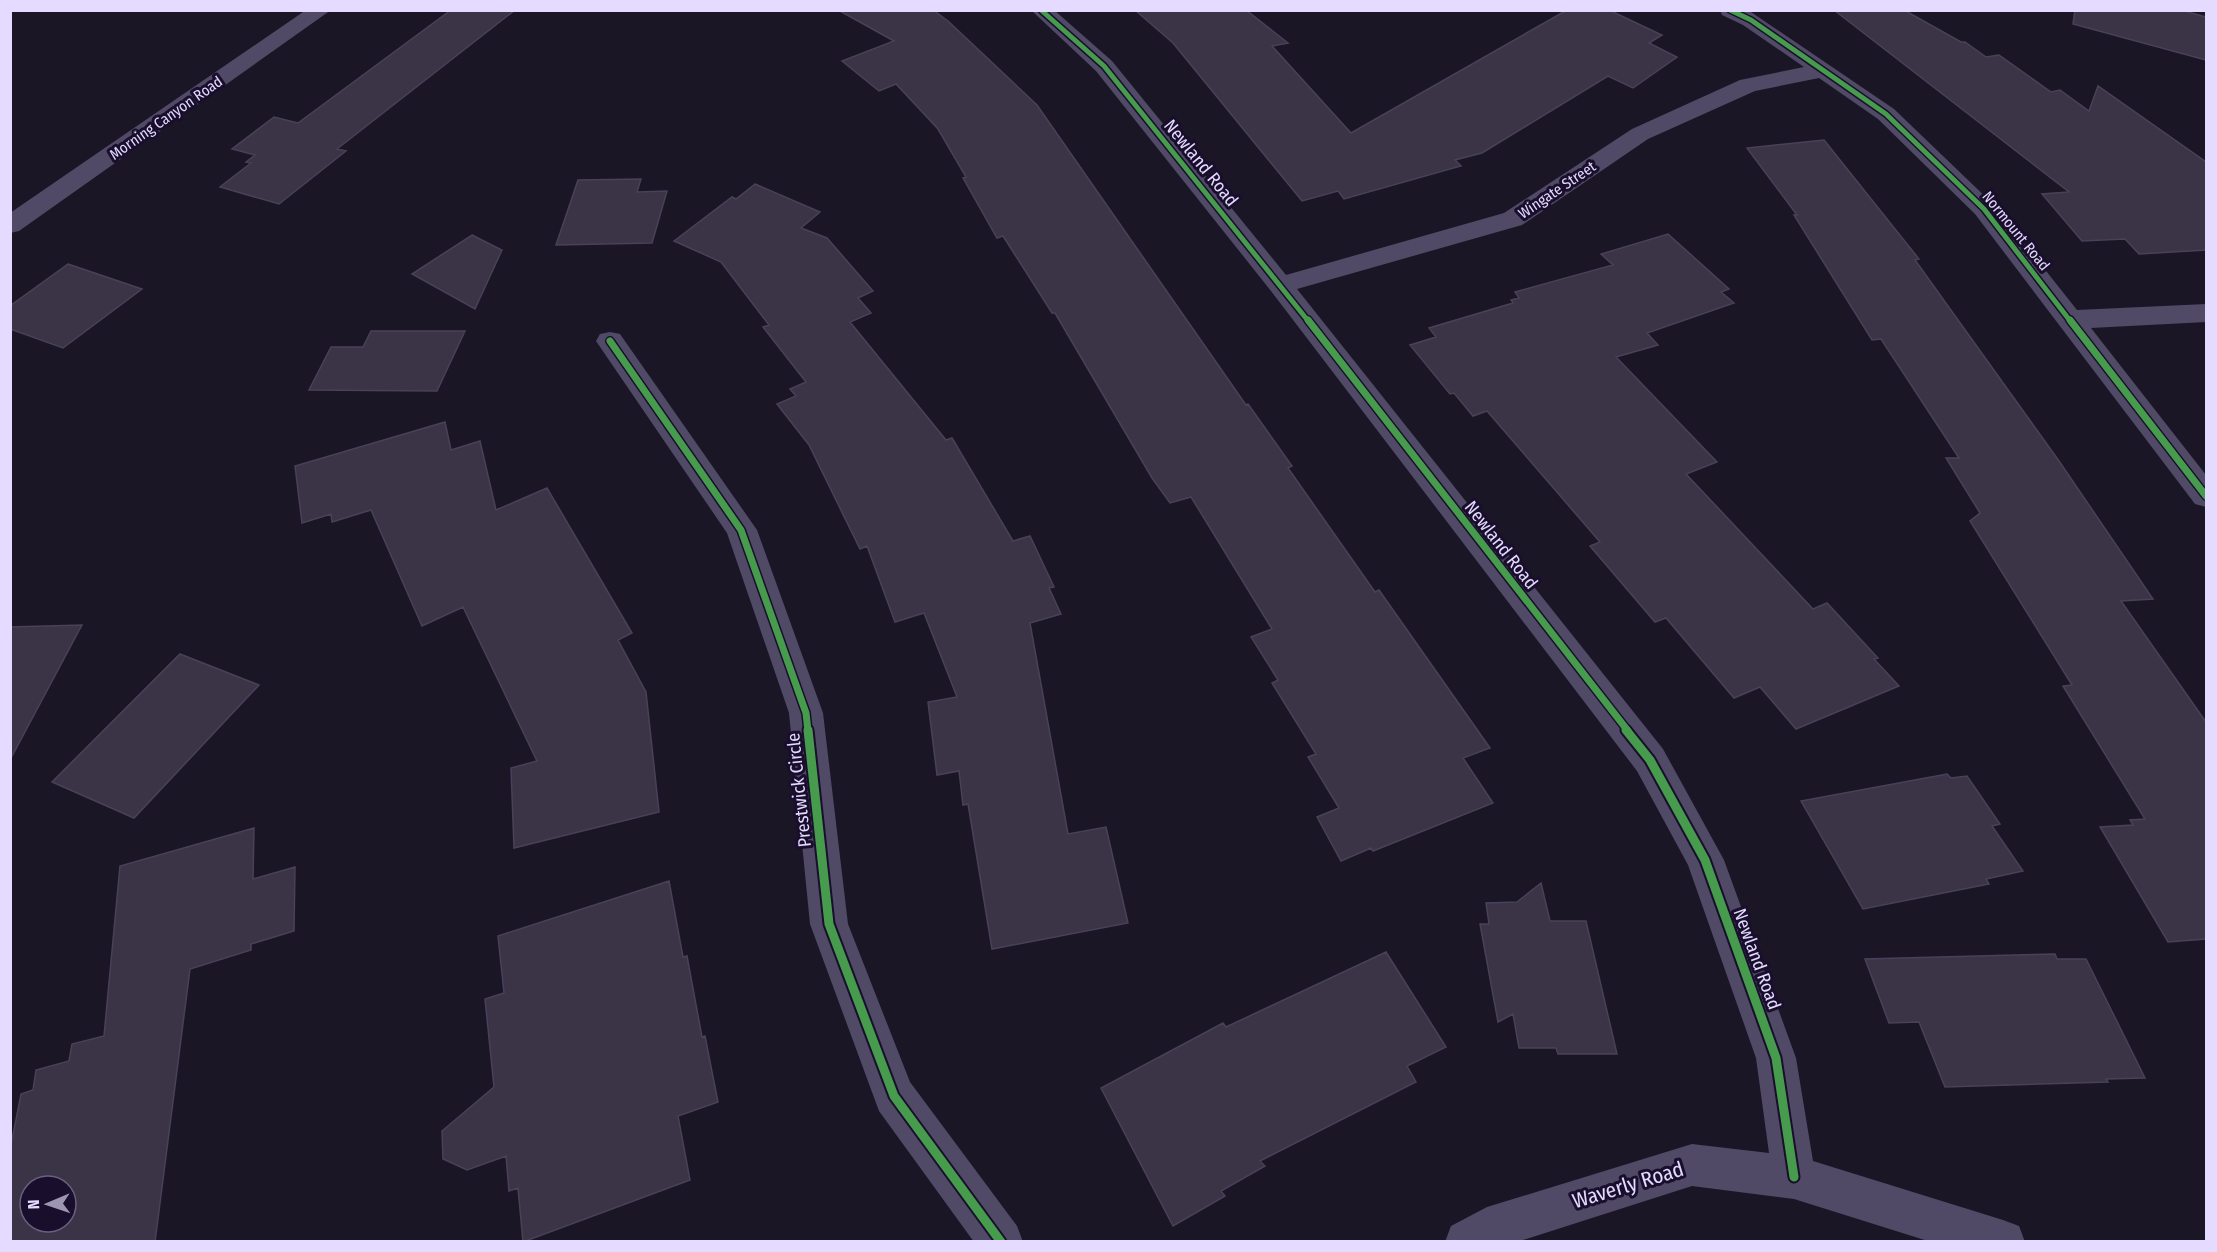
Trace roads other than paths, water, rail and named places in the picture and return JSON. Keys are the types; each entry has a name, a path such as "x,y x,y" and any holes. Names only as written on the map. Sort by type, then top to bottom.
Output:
{"street":[{"name":"Morning Canyon Road","path":"10,225 321,10"},
{"name":"Newland Road","path":"1041,10 1104,66 1280,285 1650,760 1706,860 1776,1058 1794,1177"},
{"name":"Normount Road","path":"1730,10 1751,20 1886,114 1984,209 2206,496"},
{"name":"Wingate Street","path":"1280,285 1513,219 1640,134 1748,85 1824,70"},
{"path":"2068,320 2206,314"},
{"name":"Prestwick Circle","path":"610,341 741,530 806,713 829,924 894,1096 1001,1242"},
{"name":"Waverly Road","path":"1467,1242 1487,1229 1692,1165 1794,1177 2003,1242"}]}
